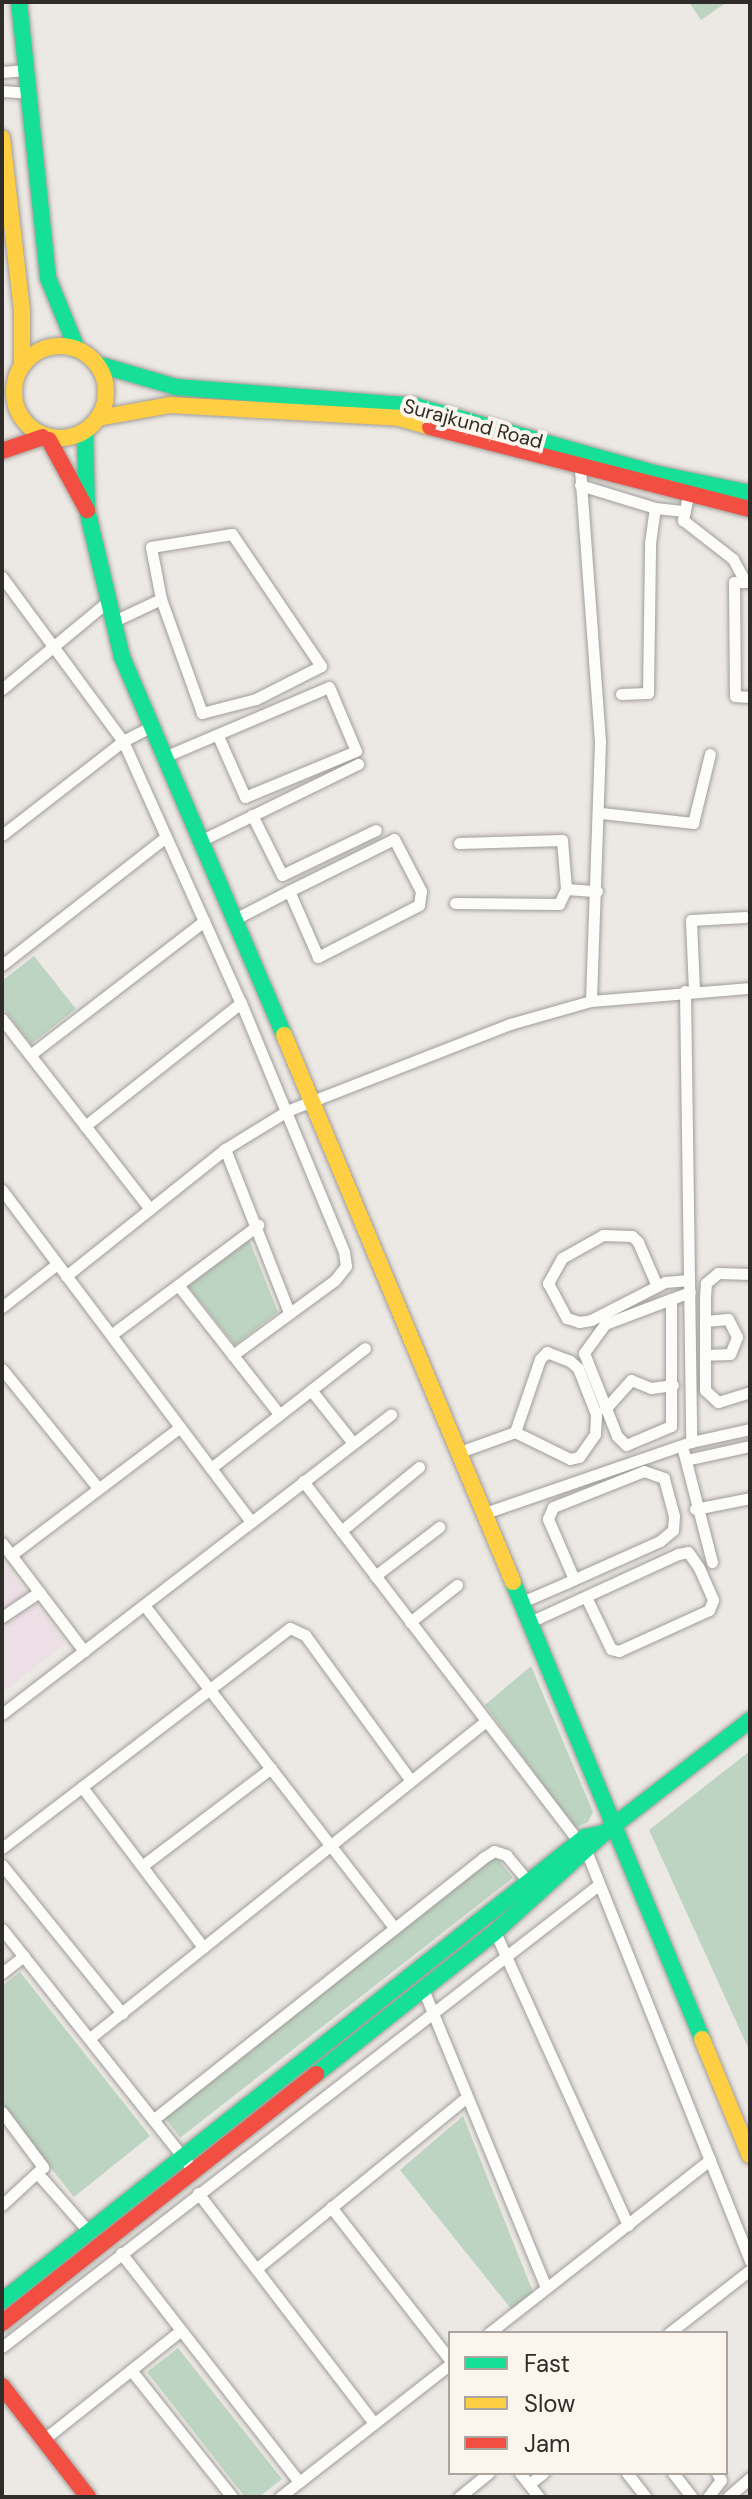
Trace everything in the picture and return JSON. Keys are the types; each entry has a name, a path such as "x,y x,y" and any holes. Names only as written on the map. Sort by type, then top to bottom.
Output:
{"street":[{"path":"19,2 48,278 77,349"},
{"path":"2,72 26,70"},
{"path":"2,91 29,93"},
{"path":"2,138 22,310 22,365 14,391 2,406"},
{"path":"2,451 85,432 98,418 105,394 97,364 77,349 56,346 36,352 22,365"},
{"name":"Surajkund Road","path":"97,364 176,387 416,406 658,474 750,493"},
{"path":"14,391 20,413 46,439 87,510"},
{"name":"Surajkund Road","path":"98,418 170,405 399,418 580,477 686,503 750,509"},
{"path":"85,432 87,510 107,602 151,727 314,1101 482,1514 522,1602 609,1829 750,2156"},
{"path":"591,1001 601,813 580,477 655,508 686,503 683,520 733,559 748,582"},
{"path":"621,694 648,693 650,543 655,508"},
{"path":"232,534 321,666 256,699 202,713 161,599 151,547 232,534"},
{"path":"2,577 123,741 287,1111 346,1266 335,1280 233,1355"},
{"path":"748,582 734,582 735,696 750,697"},
{"path":"112,622 161,599"},
{"path":"2,689 107,602"},
{"path":"164,757 329,687 356,751 245,797 218,736"},
{"path":"2,835 123,741 151,727"},
{"path":"601,813 693,823 710,754"},
{"path":"200,841 358,764"},
{"path":"252,815 282,875 376,830"},
{"path":"2,965 166,837"},
{"path":"235,919 289,891 394,839 421,891 419,905 318,957 289,891"},
{"path":"455,903 559,904 566,889 562,840 459,843"},
{"path":"343,864 349,878"},
{"path":"566,889 597,891"},
{"path":"712,1562 695,1509 686,1460 690,1342 691,920 745,917"},
{"path":"30,1055 204,921"},
{"path":"66,1276 225,1149 287,1111 510,1024 591,1001 690,990 750,988"},
{"path":"85,1126 241,1003"},
{"path":"2,1019 150,1209"},
{"path":"225,1149 258,1225 289,1312"},
{"path":"2,1190 251,1522"},
{"path":"111,1335 258,1225"},
{"path":"657,1286 638,1242 632,1236 611,1235 562,1258 548,1283 567,1318 579,1322 657,1286 689,1286"},
{"path":"2,1307 57,1264"},
{"path":"750,1274 718,1273 706,1283 705,1321 710,1398 718,1402 750,1392"},
{"path":"178,1285 279,1414"},
{"path":"671,1299 671,1426 626,1445 617,1436 588,1372 587,1342 605,1324 671,1299 689,1286"},
{"path":"705,1321 728,1319 737,1337 730,1354 705,1355"},
{"path":"690,1342 705,1340"},
{"path":"211,1468 365,1348"},
{"path":"457,1453 515,1432 570,1459 587,1450 596,1414 578,1368 570,1361 547,1352 540,1359 515,1432"},
{"path":"2,1369 98,1488"},
{"path":"605,1409 634,1378 651,1388 673,1385"},
{"path":"311,1390 353,1443"},
{"path":"2,1714 391,1414"},
{"path":"11,1555 180,1427"},
{"path":"482,1514 686,1444 750,1429"},
{"path":"686,1460 750,1446"},
{"path":"341,1531 419,1467"},
{"path":"522,1602 660,1541 673,1530 664,1478 644,1471 553,1507 548,1519 574,1579"},
{"path":"303,1481 583,1847 750,2261"},
{"path":"695,1509 750,1498"},
{"path":"375,1576 439,1527"},
{"path":"2,1543 84,1651"},
{"path":"530,1622 586,1597 688,1552 713,1600 709,1610 619,1651 611,1649 586,1597"},
{"path":"410,1622 457,1585"},
{"path":"2,1617 39,1592"},
{"path":"144,1605 394,1927"},
{"path":"2,1848 286,1630 296,1628 411,1781"},
{"path":"2,2323 188,2164 529,1882 609,1829 750,1720"},
{"path":"90,2038 486,1721"},
{"path":"142,1866 271,1768"},
{"path":"82,1787 203,1947"},
{"path":"2,2301 90,2233 250,2125 495,1932 583,1847"},
{"path":"154,2119 494,1851 506,1855 529,1882"},
{"path":"2,1865 122,2013"},
{"path":"2,2347 431,2010 597,1886"},
{"path":"2,1929 188,2164"},
{"path":"495,1932 628,2225"},
{"path":"2,1973 24,1956"},
{"path":"423,1989 546,2288"},
{"path":"332,2060 344,2078"},
{"path":"256,2269 467,2097"},
{"path":"2,2205 39,2175 42,2162 4,2119"},
{"path":"250,2125 265,2141"},
{"path":"492,2331 710,2160"},
{"path":"39,2175 90,2233"},
{"path":"198,2193 374,2423"},
{"path":"331,2207 448,2359"},
{"path":"121,2253 299,2482"},
{"path":"672,2331 750,2270"},
{"path":"43,2440 180,2331"},
{"path":"280,2497 448,2364"},
{"path":"131,2370 232,2497"},
{"path":"2,2386 88,2497"},
{"path":"459,2497 486,2475"},
{"path":"522,2475 539,2497"},
{"path":"529,2484 540,2475"},
{"path":"629,2475 646,2497"},
{"path":"675,2475 692,2497"},
{"path":"708,2497 721,2480 718,2475"},
{"path":"728,2497 750,2478"}],"shaded area":[{"path":"2,1561 65,1643 2,1693"}],"green space":[{"path":"689,2 727,2 701,20"},
{"path":"34,956 76,1009 31,1044 2,1007 2,981"},
{"path":"248,1237 278,1312 235,1345 188,1286"},
{"path":"531,1666 593,1812 588,1822 575,1828 485,1705"},
{"path":"750,1751 750,2052 649,1830"},
{"path":"495,1855 513,1878 180,2138 162,2115"},
{"path":"20,1972 150,2136 74,2197 2,2107 2,1986"},
{"path":"463,2116 533,2292 512,2310 400,2170"},
{"path":"178,2348 282,2479 259,2497 245,2497 147,2372"}],"traffic: fast":[{"path":"19,2 48,278 77,349"},
{"path":"97,364 176,387 416,406 658,474 750,493"},
{"path":"85,432 87,510 122,657 284,1035"},
{"path":"513,1582 702,2039"},
{"path":"316,2074 495,1932 604,1833 750,1720"},
{"path":"2,2301 585,1837 604,1833"}],"traffic: slow":[{"path":"2,138 22,310 22,365"},
{"path":"60,346 86,354 98,366 106,392 98,418 86,430 60,438 34,430 22,418 14,392 22,366 34,354 60,346"},
{"path":"98,418 170,405 399,418 430,427"},
{"path":"284,1035 513,1582"},
{"path":"702,2039 750,2156"}],"traffic: jam":[{"path":"430,427 750,509"},
{"path":"2,451 43,437"},
{"path":"49,440 87,510"},
{"path":"2,2323 316,2074"},
{"path":"2,2386 88,2497"}]}
